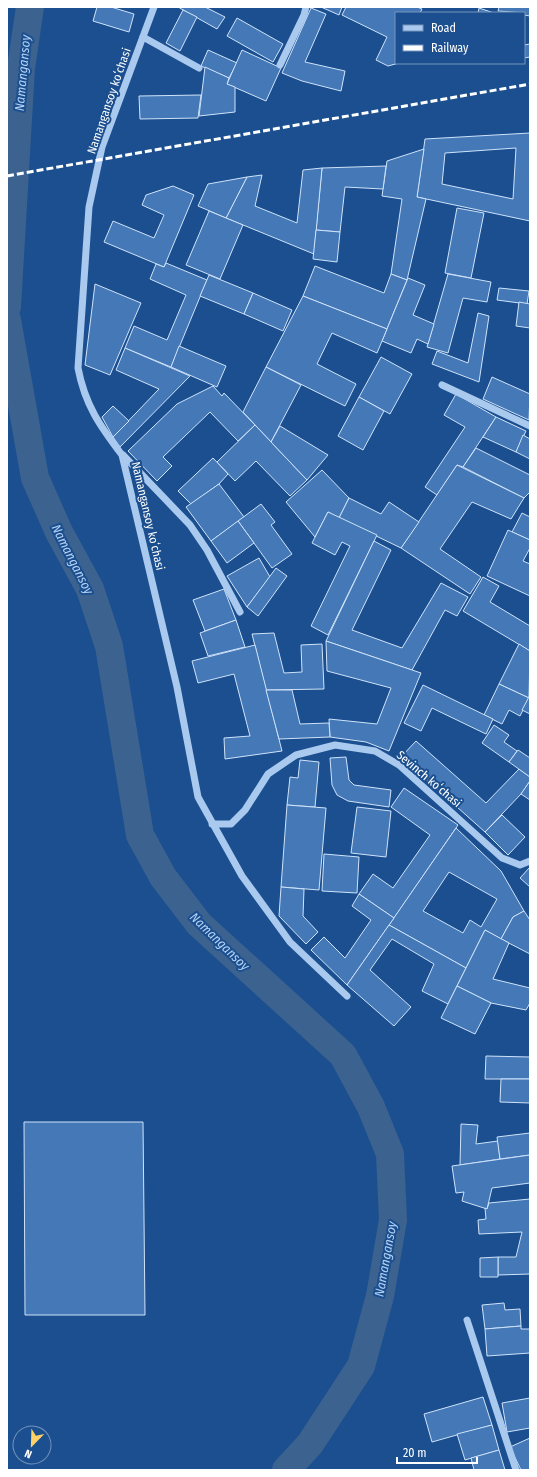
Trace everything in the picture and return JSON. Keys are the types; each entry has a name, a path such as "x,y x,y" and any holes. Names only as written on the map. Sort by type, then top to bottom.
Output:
{"street":[{"name":"Namangansoy koʻchasi","path":"154,7 102,147 89,207 78,368 82,390 99,424 122,455 177,687 198,797 242,876 290,942 347,996"},
{"path":"280,65 304,15 306,7"},
{"path":"143,37 199,68"},
{"path":"442,385 530,426"},
{"path":"122,455 190,525 207,550 240,612"},
{"name":"Sevinch koʻchasi","path":"212,824 231,824 245,810 268,774 296,755 335,745 374,751 399,765 502,858 520,865 530,861"},
{"path":"467,1320 516,1470"}],"building":[{"path":"97,7 111,7 134,14 129,32 93,21"},
{"path":"178,7 205,7 225,17 217,29"},
{"path":"321,7 342,7 339,15"},
{"path":"346,7 417,7 422,9 420,12 395,12 395,64 388,66 376,60 387,37 342,15"},
{"path":"499,7 530,7 530,16 525,15 525,12 498,11"},
{"path":"311,8 326,14 305,62 345,71 341,91 302,81 282,73"},
{"path":"479,8 491,12 478,12"},
{"path":"183,10 197,17 180,51 166,43"},
{"path":"237,18 283,44 273,62 227,36"},
{"path":"530,44 530,57 525,58 525,45"},
{"path":"208,50 237,63 229,78 201,66"},
{"path":"242,50 281,68 266,101 227,84"},
{"path":"205,67 229,78 227,84 235,87 235,112 199,116"},
{"path":"201,95 198,118 140,119 139,96"},
{"path":"530,133 530,221 417,197 425,139","holes":["516,148 513,199 442,184 445,153"]},
{"path":"424,149 417,197 426,199 407,280 391,274 402,199 382,196 387,161"},
{"path":"386,166 383,189 345,187 340,232 316,230 322,168"},
{"path":"322,168 314,254 226,218 247,177 262,175 255,206 297,223 303,170"},
{"path":"247,177 226,218 198,206 208,184"},
{"path":"173,186 194,195 164,267 104,242 113,221 154,238 164,215 142,205 146,195"},
{"path":"457,208 484,213 471,278 445,273"},
{"path":"209,211 243,225 220,279 186,265"},
{"path":"316,230 340,232 337,262 313,259"},
{"path":"166,263 207,280 171,367 125,348 134,326 167,340 186,295 150,279 156,264 164,267"},
{"path":"315,266 384,293 391,274 407,280 387,329 303,296"},
{"path":"448,274 491,282 487,302 463,298 448,353 427,347"},
{"path":"209,275 253,293 244,314 200,296"},
{"path":"408,278 425,285 413,315 434,324 428,344 417,339 411,353 382,341"},
{"path":"95,284 141,303 110,375 85,365"},
{"path":"499,288 529,291 527,304 497,300"},
{"path":"253,293 292,310 283,331 244,314"},
{"path":"303,296 387,329 377,353 332,333 317,364 356,384 345,406 266,367"},
{"path":"519,302 530,304 530,328 516,326"},
{"path":"478,313 489,316 479,382 432,364 437,351 468,363"},
{"path":"179,346 226,366 217,387 171,367"},
{"path":"125,348 190,376 120,447 113,437 159,389 116,370"},
{"path":"381,357 412,374 390,414 359,397"},
{"path":"266,367 301,385 271,442 243,412"},
{"path":"492,377 530,394 529,420 483,399"},
{"path":"213,386 222,396 224,393 255,425 238,441 210,412 163,457 172,466 157,481 128,451 177,404"},
{"path":"456,394 496,417 463,467 457,465 437,495 425,487 465,427 444,415"},
{"path":"359,397 384,411 363,450 338,436"},
{"path":"113,406 129,421 113,437 102,417"},
{"path":"496,417 526,431 516,452 483,437"},
{"path":"255,425 307,480 290,496 256,461 235,481 217,462"},
{"path":"280,426 328,455 307,480 271,442"},
{"path":"523,435 530,439 530,459 516,452"},
{"path":"476,448 530,475 530,492 524,498 463,467"},
{"path":"213,458 228,474 219,484 191,504 178,491"},
{"path":"457,465 524,498 511,519 472,502 440,549 481,577 470,594 401,548"},
{"path":"322,470 349,498 339,518 328,512 315,537 286,502"},
{"path":"219,484 244,517 211,541 186,507"},
{"path":"349,498 381,514 389,502 419,522 401,548 339,518"},
{"path":"261,504 275,522 271,525 292,554 272,568 238,521"},
{"path":"328,512 377,535 328,635 311,626 350,546 342,542 335,555 312,543"},
{"path":"522,513 530,517 530,540 512,532"},
{"path":"238,521 254,543 227,563 211,541"},
{"path":"508,530 530,540 530,548 523,561 530,564 530,596 487,576"},
{"path":"374,541 391,550 352,630 402,648 441,583 468,597 457,616 445,610 412,670 326,641"},
{"path":"259,558 270,577 247,607 227,576"},
{"path":"276,568 287,576 258,616 247,607"},
{"path":"483,577 499,586 490,602 530,626 530,651 463,611"},
{"path":"224,589 236,620 205,631 193,600"},
{"path":"236,620 245,647 208,656 200,633"},
{"path":"274,633 284,673 302,672 301,645 322,644 324,689 266,690 252,634"},
{"path":"326,641 421,673 389,751 366,742 330,737 329,719 377,724 391,688 327,671"},
{"path":"519,644 530,651 529,698 499,684"},
{"path":"255,645 282,751 225,759 224,738 250,736 234,674 198,683 192,661"},
{"path":"499,684 529,698 520,716 509,710 502,724 484,715"},
{"path":"423,685 493,719 486,734 432,708 421,731 404,723"},
{"path":"266,690 292,690 300,724 329,723 330,737 279,739"},
{"path":"530,695 530,714 522,710"},
{"path":"494,725 509,735 504,742 517,751 509,762 482,743"},
{"path":"416,741 486,803 519,769 530,777 530,781 521,794 485,832 401,757"},
{"path":"518,750 530,758 530,777 509,762"},
{"path":"346,757 349,780 354,785 391,790 389,807 348,801 337,795 332,785 330,758"},
{"path":"300,760 319,762 315,807 287,805 290,777 298,778"},
{"path":"530,781 530,800 521,794"},
{"path":"404,788 458,825 394,918 359,894 373,874 393,888 430,835 391,807"},
{"path":"287,805 326,808 319,890 281,887"},
{"path":"357,807 391,811 386,857 351,853"},
{"path":"502,815 525,837 508,855 485,832"},
{"path":"456,828 501,871 524,911 513,917 501,939 485,930 466,968 389,925","holes":["449,872 497,899 481,927 470,920 463,933 423,911"]},
{"path":"324,854 359,857 357,893 322,891"},
{"path":"530,867 530,887 520,878"},
{"path":"281,887 304,889 303,916 318,932 306,944 279,916"},
{"path":"359,894 394,918 347,985 311,950 324,937 345,958 371,920 352,906"},
{"path":"524,911 530,920 530,954 501,939 513,917"},
{"path":"389,925 466,968 448,1004 422,991 434,964 392,939 370,970 411,1007 394,1026 347,985"},
{"path":"485,930 509,943 493,979 530,988 530,1003 526,1010 491,1003 457,986"},
{"path":"457,986 491,1003 475,1034 441,1018"},
{"path":"486,1056 530,1057 530,1079 485,1079"},
{"path":"501,1079 530,1079 530,1103 500,1102"},
{"path":"24,1122 143,1122 145,1315 25,1315"},
{"path":"461,1124 478,1125 476,1144 498,1141 500,1159 460,1165"},
{"path":"530,1133 530,1155 500,1159 497,1137"},
{"path":"530,1155 530,1183 492,1188 487,1209 462,1201 464,1192 456,1193 452,1166"},
{"path":"530,1199 530,1274 498,1275 498,1257 516,1257 522,1232 479,1234 478,1220 486,1219 485,1208 487,1209 489,1203"},
{"path":"498,1257 498,1277 480,1277 480,1258"},
{"path":"504,1303 505,1310 520,1309 521,1326 485,1329 482,1305"},
{"path":"521,1326 521,1329 530,1329 530,1353 487,1356 485,1329"},
{"path":"483,1397 492,1425 432,1442 424,1414"},
{"path":"530,1398 530,1428 507,1432 502,1403"},
{"path":"492,1425 499,1450 465,1460 457,1434"},
{"path":"530,1438 530,1470 521,1470 510,1447"},
{"path":"499,1450 505,1470 474,1470 471,1458"}],"waterway":[{"name":"Namangansoy","path":"7,307 21,68 30,7"},
{"name":"Namangansoy","path":"7,320 35,478 59,532 90,589 109,646 140,835 163,877 199,924 343,1055 371,1107 390,1154 393,1220 380,1296 361,1366 310,1444 286,1470"}],"railway":[{"path":"7,176 530,84"}]}
